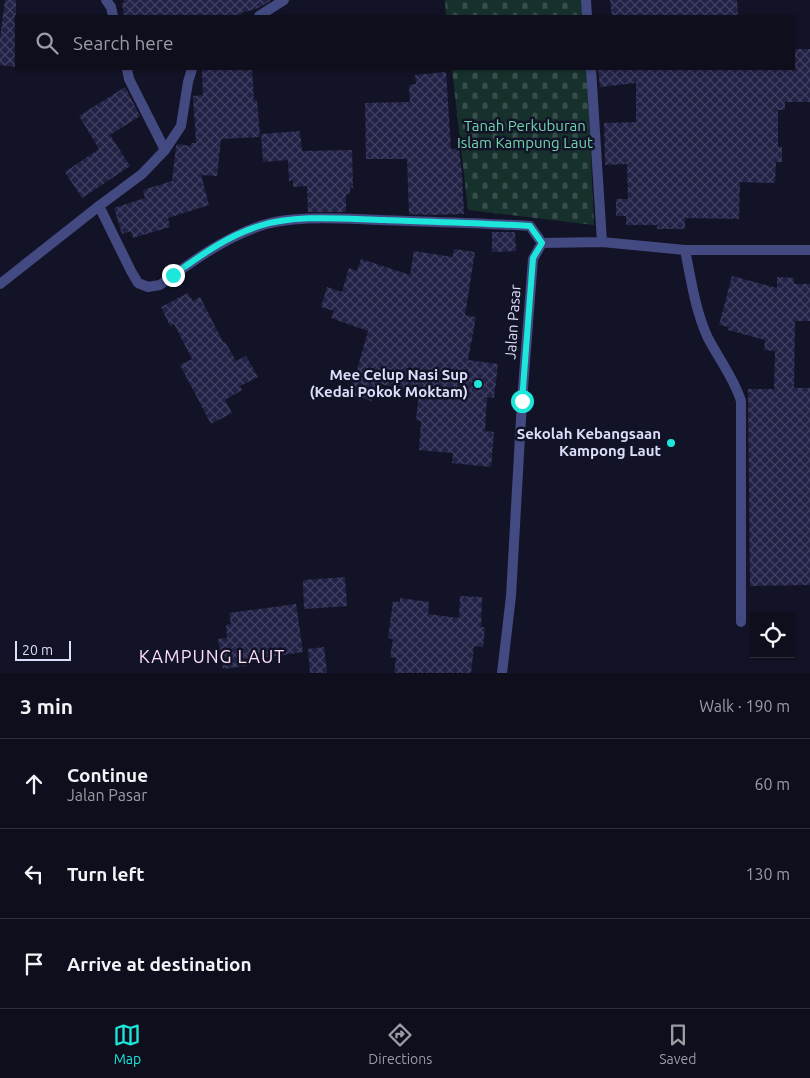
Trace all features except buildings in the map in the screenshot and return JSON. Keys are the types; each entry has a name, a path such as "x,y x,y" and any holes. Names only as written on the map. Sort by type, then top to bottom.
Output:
{"street":[{"path":"106,0 111,7 113,15"},
{"path":"261,15 284,0"},
{"path":"586,0 587,15"},
{"path":"127,70 129,79 165,150"},
{"path":"0,284 142,174 165,150 181,126 192,70"},
{"path":"591,70 602,242"},
{"path":"100,206 138,283 148,288 160,285 216,246 236,235 282,220 350,219 530,226 542,243 602,242 685,250 810,250"},
{"name":"Jalan Pasar","path":"502,673 511,596 521,411 533,258 542,243"},
{"path":"685,250 700,319 741,401 741,622"}],"green space":[{"path":"445,0 581,0 583,15 446,15"},
{"name":"Tanah Perkuburan Islam Kampung Laut","path":"452,70 587,70 594,225 468,210"}],"place":[{"name":"Mee Celup Nasi Sup (Kedai Pokok Moktam)","path":"478,384"},
{"name":"Sekolah Kebangsaan Kampong Laut","path":"671,443"}],"district":[{"name":"KAMPUNG LAUT","path":"212,657"}],"route":[{"path":"173,275 236,235 282,220 350,219 530,226 542,243 533,258 522,401"}]}
